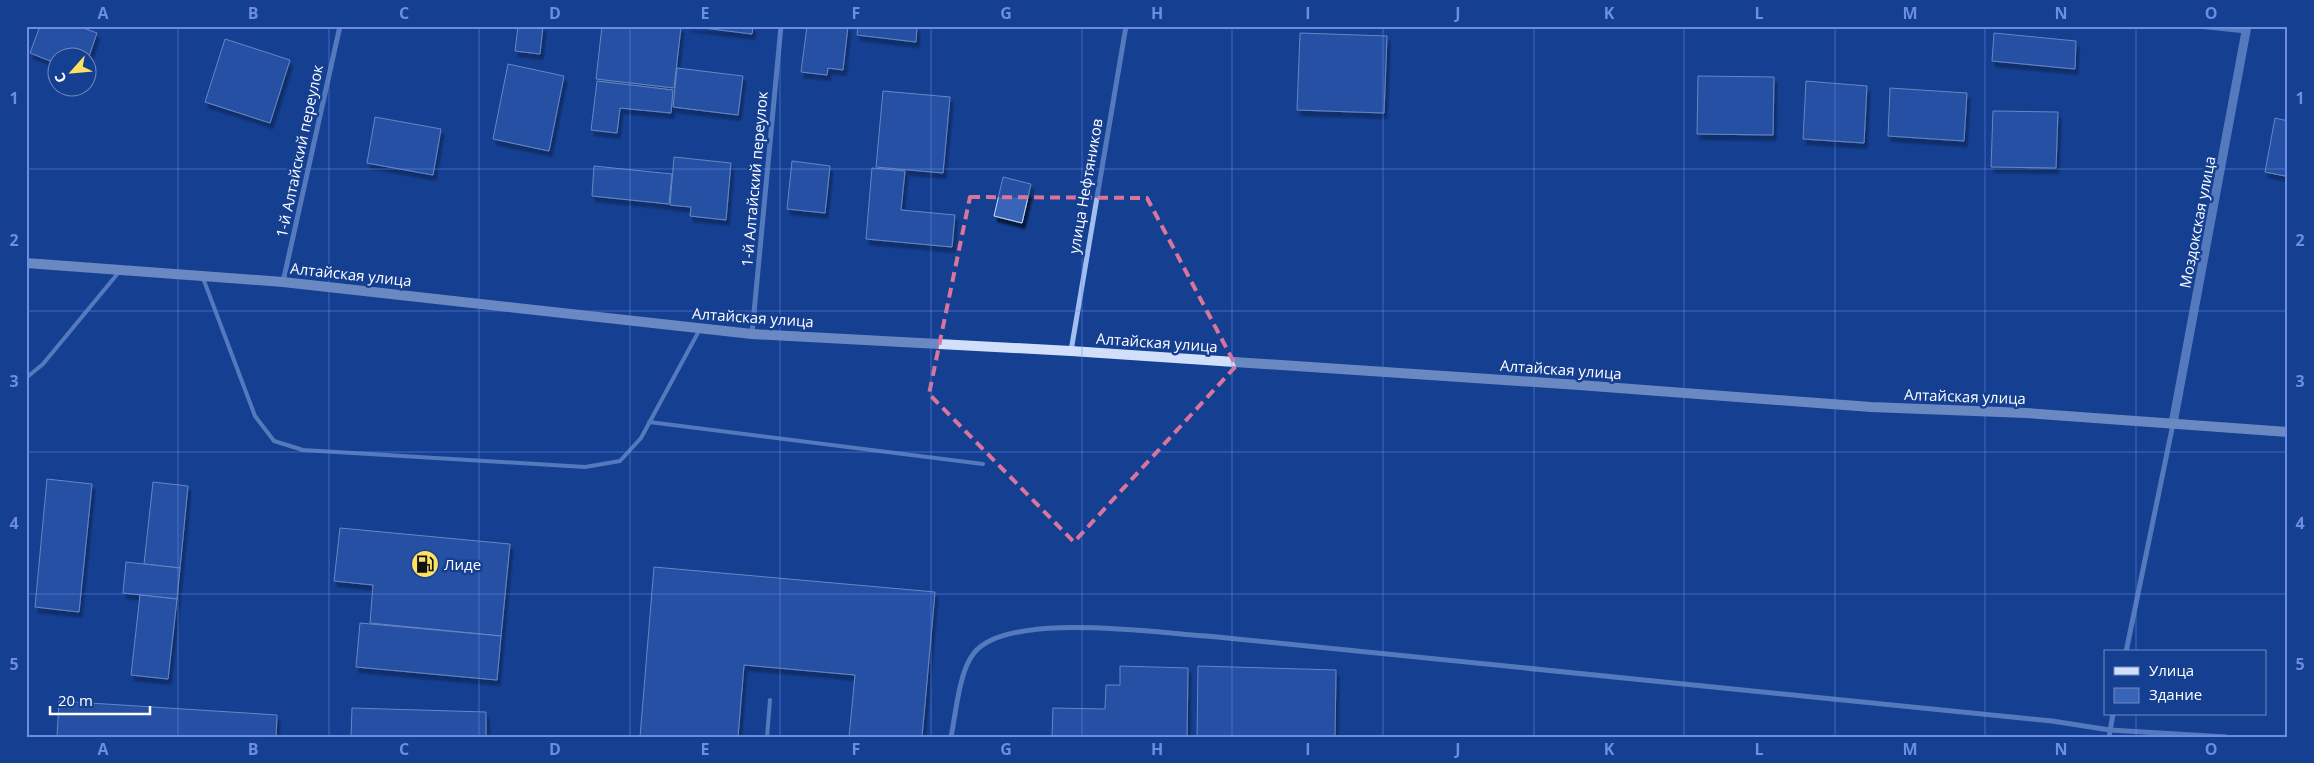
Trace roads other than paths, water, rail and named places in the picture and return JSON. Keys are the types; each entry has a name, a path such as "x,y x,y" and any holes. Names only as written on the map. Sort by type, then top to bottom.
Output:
{"main road":[{"name":"Алтайская улица","path":"26,263 283,282 752,334 1071,351 1569,384 1872,407 2026,413 2288,432"}],"street":[{"name":"1-й Алтайский переулок","path":"283,282 340,26"},
{"name":"1-й Алтайский переулок","path":"752,334 781,26"},
{"name":"улица Нефтяников","path":"1071,351 1126,26"},
{"path":"2198,26 2247,29"},
{"name":"Моздокская улица","path":"2173,423 2247,29"},
{"path":"2126,650 2173,423"},
{"path":"951,737 966,668 974,652 991,639 1013,632 1075,627 1207,636 2052,721 2110,730 2226,737"},
{"path":"2109,737 2113,716"}],"lane":[{"path":"26,378 43,364 120,270"},
{"path":"202,276 255,416 274,441 303,450 585,468 620,461 641,438 700,329"},
{"path":"650,422 984,464"},
{"path":"767,737 770,700"}],"place":[{"name":"Лиде","path":"425,564"}]}
